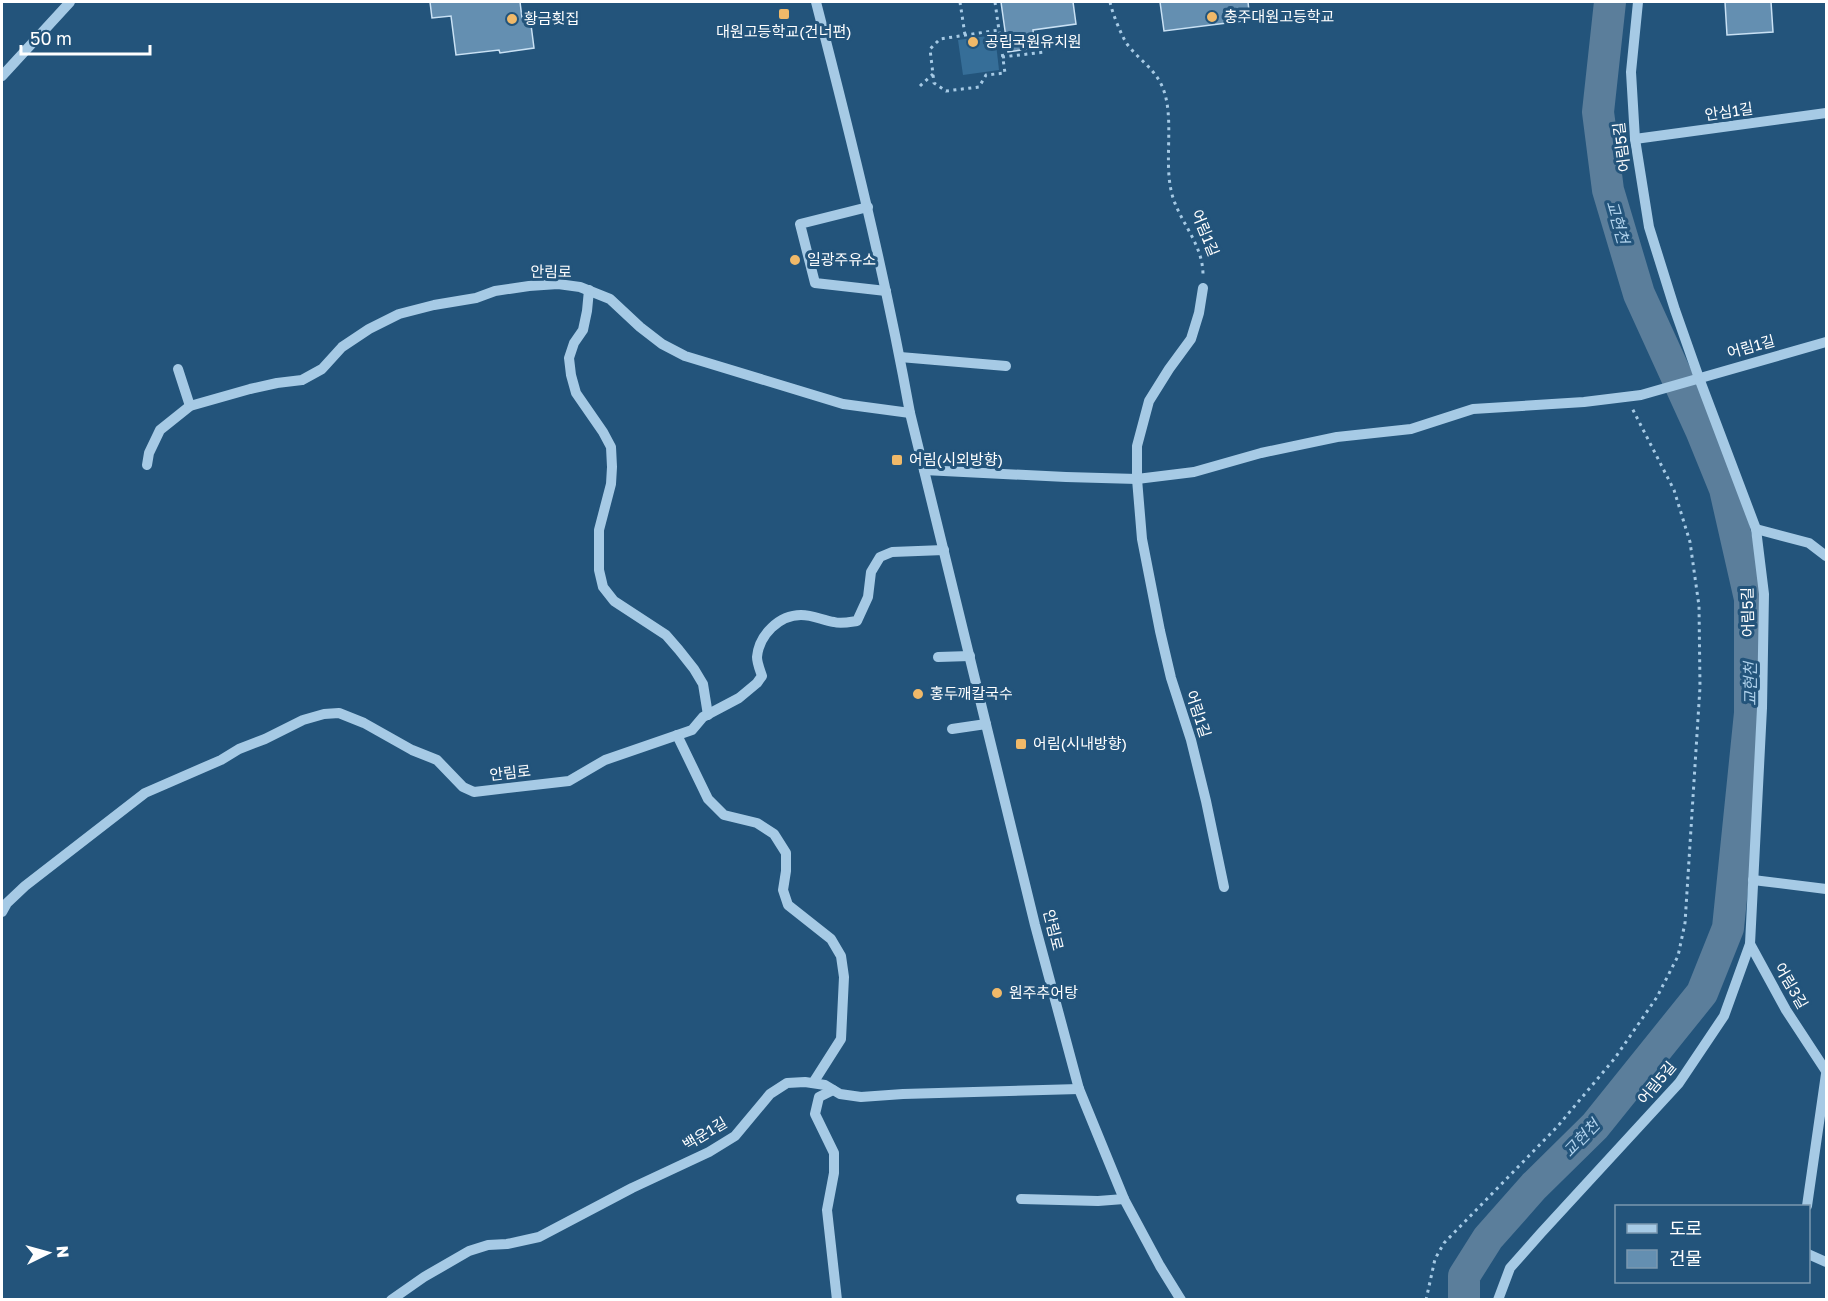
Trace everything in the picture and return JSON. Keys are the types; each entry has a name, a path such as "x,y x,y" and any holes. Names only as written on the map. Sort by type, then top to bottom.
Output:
{"street":[{"path":"2,76 70,2"},
{"name":"안림로","path":"816,2 868,207 910,413 1035,925 1078,1089 1124,1199 1180,1299"},
{"name":"어림5길","path":"1498,1299 1510,1268 1679,1083 1724,1016 1750,944 1762,708 1764,594 1756,529 1699,378 1648,227 1635,139 1631,72 1638,2"},
{"name":"안심1길","path":"1635,139 1827,113"},
{"path":"868,207 800,225 815,283 886,291"},
{"name":"안림로","path":"147,465 149,453 160,430 190,406 268,385 302,380 322,369 342,347 369,329 399,314 434,304 476,298 495,291 558,284 580,287 610,299 639,327 662,344 685,356 843,404 910,413"},
{"name":"어림1길","path":"1203,288 1199,313 1191,339 1149,401 1137,446 1137,479 1142,539 1160,631 1171,678 1191,740 1224,887"},
{"path":"589,290 583,330 574,343 569,358 576,393 603,432 610,447 611,484 599,530 599,570 603,587 614,600 666,635 679,650 703,684 708,715"},
{"name":"어림1길","path":"1626,397 1641,395 1827,342"},
{"path":"900,357 1006,366"},
{"path":"178,369 190,406"},
{"path":"924,470 1137,479 1194,472 1261,453 1337,437 1410,429 1473,409 1626,397"},
{"path":"1756,529 1809,543 1827,556"},
{"name":"안림로","path":"2,912 7,903 26,886 145,793 221,760 239,749 303,720 324,714 339,713 364,723 412,750 437,760 463,787 474,792 569,781 605,760 692,730 703,717 739,698 757,683 762,675 757,659 760,644 769,629 781,620 799,615 816,616 836,623 857,621 868,597 871,572 880,557 892,552 944,550"},
{"path":"938,657 970,656"},
{"path":"952,729 986,724"},
{"path":"677,735 708,799 724,815 757,823 774,834 786,853 783,890 788,905 831,939 842,956 844,977 841,1039 813,1083"},
{"path":"1753,880 1826,889"},
{"name":"어림3길","path":"1750,944 1786,1010 1827,1073 1807,1205"},
{"name":"백운1길","path":"391,1299 469,1251 488,1245 507,1244 539,1237 632,1188 709,1152 735,1136 770,1094 787,1083 825,1085 840,1094 861,1097 1078,1089"},
{"path":"833,1090 819,1097 815,1114 834,1153 834,1173 827,1210 837,1299"},
{"path":"1022,1199 1098,1201 1124,1199"},
{"path":"1810,1254 1827,1262"}],"path":[{"path":"960,2 965,35"},
{"path":"995,2 999,30 1002,57 1005,73 986,75 979,87 946,92 934,83 930,49 939,39 999,30"},
{"name":"어림1길","path":"1110,2 1127,43 1153,70 1162,86 1167,102 1167,169 1171,193 1199,251 1203,268 1203,288"},
{"path":"1002,57 1045,52 1043,35"},
{"path":"920,86 933,74"},
{"path":"1426,1299 1435,1259 1444,1243 1557,1126 1615,1058 1657,997 1678,956 1685,923 1699,699 1699,606 1690,542 1674,490 1626,397"}],"shaded area":[{"path":"995,35 999,70 963,75 958,40"}],"building":[{"path":"430,2 520,2 522,18 530,17 534,48 500,53 499,50 456,55 451,16 432,18"},
{"path":"1001,2 1073,2 1076,24 1033,30 1035,48 1008,52"},
{"path":"1160,2 1248,2 1250,20 1164,31"},
{"path":"1725,2 1771,2 1773,32 1727,35"}],"waterway":[{"name":"교현천","path":"1464,1300 1464,1276 1488,1238 1534,1186 1595,1126 1702,993 1728,928 1750,713 1750,599 1725,489 1701,430 1639,294 1608,190 1598,112 1610,2"}],"place":[{"name":"대원고등학교(건너편)","path":"784,14"},
{"name":"충주대원고등학교","path":"1212,17"},
{"name":"황금횟집","path":"512,19"},
{"name":"공립국원유치원","path":"973,42"},
{"name":"일광주유소","path":"795,260"},
{"name":"어림(시외방향)","path":"897,460"},
{"name":"홍두깨칼국수","path":"918,694"},
{"name":"어림(시내방향)","path":"1021,744"},
{"name":"원주추어탕","path":"997,993"}]}
